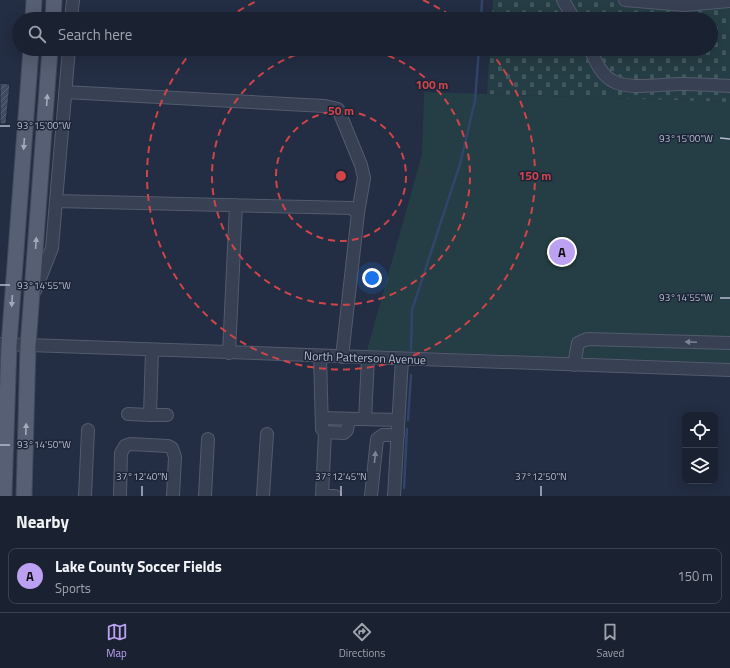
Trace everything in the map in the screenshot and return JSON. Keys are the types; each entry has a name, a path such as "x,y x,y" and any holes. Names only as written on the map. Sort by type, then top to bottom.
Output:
{"main road":[{"path":"33,12 34,0"},
{"path":"53,12 54,0"},
{"path":"4,496 5,345 30,56"},
{"path":"24,496 28,346 49,56"}],"street":[{"path":"72,12 73,0"},
{"path":"563,0 570,12"},
{"path":"625,0 685,5 723,1"},
{"path":"32,298 52,248 68,56"},
{"path":"594,56 600,69 606,76 612,81 620,84 730,86"},
{"path":"65,92 325,106 338,109 361,165 364,178 358,213 342,357"},
{"path":"56,201 351,208 358,213"},
{"path":"229,353 236,206"},
{"path":"574,365 578,343 587,339 730,343"},
{"name":"North Patterson Avenue","path":"5,345 730,370"},
{"path":"150,415 152,350"},
{"path":"320,356 322,429 325,432 322,496 335,496"},
{"path":"365,419 368,358"},
{"path":"394,496 402,359"},
{"path":"128,414 167,415"},
{"path":"322,418 398,420"},
{"path":"325,432 344,433 348,430 349,419"},
{"path":"85,496 88,430"},
{"path":"263,496 267,434"},
{"path":"371,496 377,439 383,435 398,435"},
{"path":"205,496 208,439"},
{"path":"120,496 122,450 125,446 130,444 168,446 172,448 175,457 173,496"}],"green space":[{"path":"493,0 730,0 730,102 487,94 490,56 718,56 718,12 492,12"},
{"path":"424,92 730,102 730,363 367,350 422,154"}],"building":[{"path":"0,83 10,84 6,124 0,124"}],"waterway":[{"path":"481,12 482,0"},
{"path":"411,350 412,310 460,164 475,101 478,56"},
{"path":"408,420 411,375"},
{"path":"404,488 407,429"}],"place":[{"name":"Lake County Soccer Fields","path":"562,252"}]}
